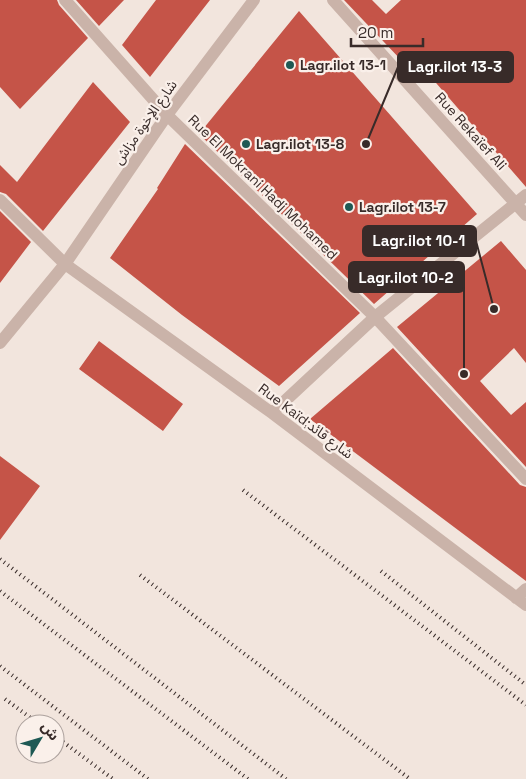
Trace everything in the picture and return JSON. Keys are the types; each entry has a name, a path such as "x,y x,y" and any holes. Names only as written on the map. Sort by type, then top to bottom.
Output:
{"street":[{"name":"Rue El Mokrani Hadj Mohamed","path":"65,0 167,114 375,317 526,479"},
{"name":"شارع الإخوة مزاش","path":"0,343 65,264 167,114 254,0"},
{"name":"Rue Rekaïef Ali","path":"333,0 526,215"},
{"path":"272,413 375,317 526,195"},
{"name":"Rue Kaïd;شارع قائد","path":"0,200 65,264 272,413 521,602"},
{"path":"521,602 526,589"}],"building":[{"path":"0,0 57,0 59,5 88,38 20,109 0,87"},
{"path":"76,0 124,0 99,26"},
{"path":"156,0 210,0 150,77 122,45"},
{"path":"344,0 372,0 386,14 401,0 526,0 526,187 411,54 403,62"},
{"path":"299,11 477,214 374,304 199,134"},
{"path":"93,82 130,122 43,231 6,194 0,192 0,165 17,182"},
{"path":"185,144 360,313 279,386 182,315 110,258 158,189"},
{"path":"0,211 31,242 0,283"},
{"path":"501,241 526,270 526,363 514,348 480,381 511,415 526,402 526,467 397,327"},
{"path":"99,341 183,404 163,431 79,369"},
{"path":"393,348 520,485 526,487 526,581 310,419"},
{"path":"0,456 40,486 0,540"}],"railway":[{"path":"243,490 526,705"},
{"path":"0,559 286,779"},
{"path":"381,571 526,685"},
{"path":"140,575 410,779"},
{"path":"0,591 248,779"},
{"path":"0,666 148,779"},
{"path":"5,699 25,714"},
{"path":"65,743 113,779"}],"place":[{"name":"Lagr.ilot 13-1","path":"290,65"},
{"name":"Lagr.ilot 13-8","path":"246,144"},
{"name":"Lagr.ilot 13-3","path":"366,144"},
{"name":"Lagr.ilot 13-7","path":"349,207"},
{"name":"Lagr.ilot 10-1","path":"494,309"},
{"name":"Lagr.ilot 10-2","path":"464,374"}]}
